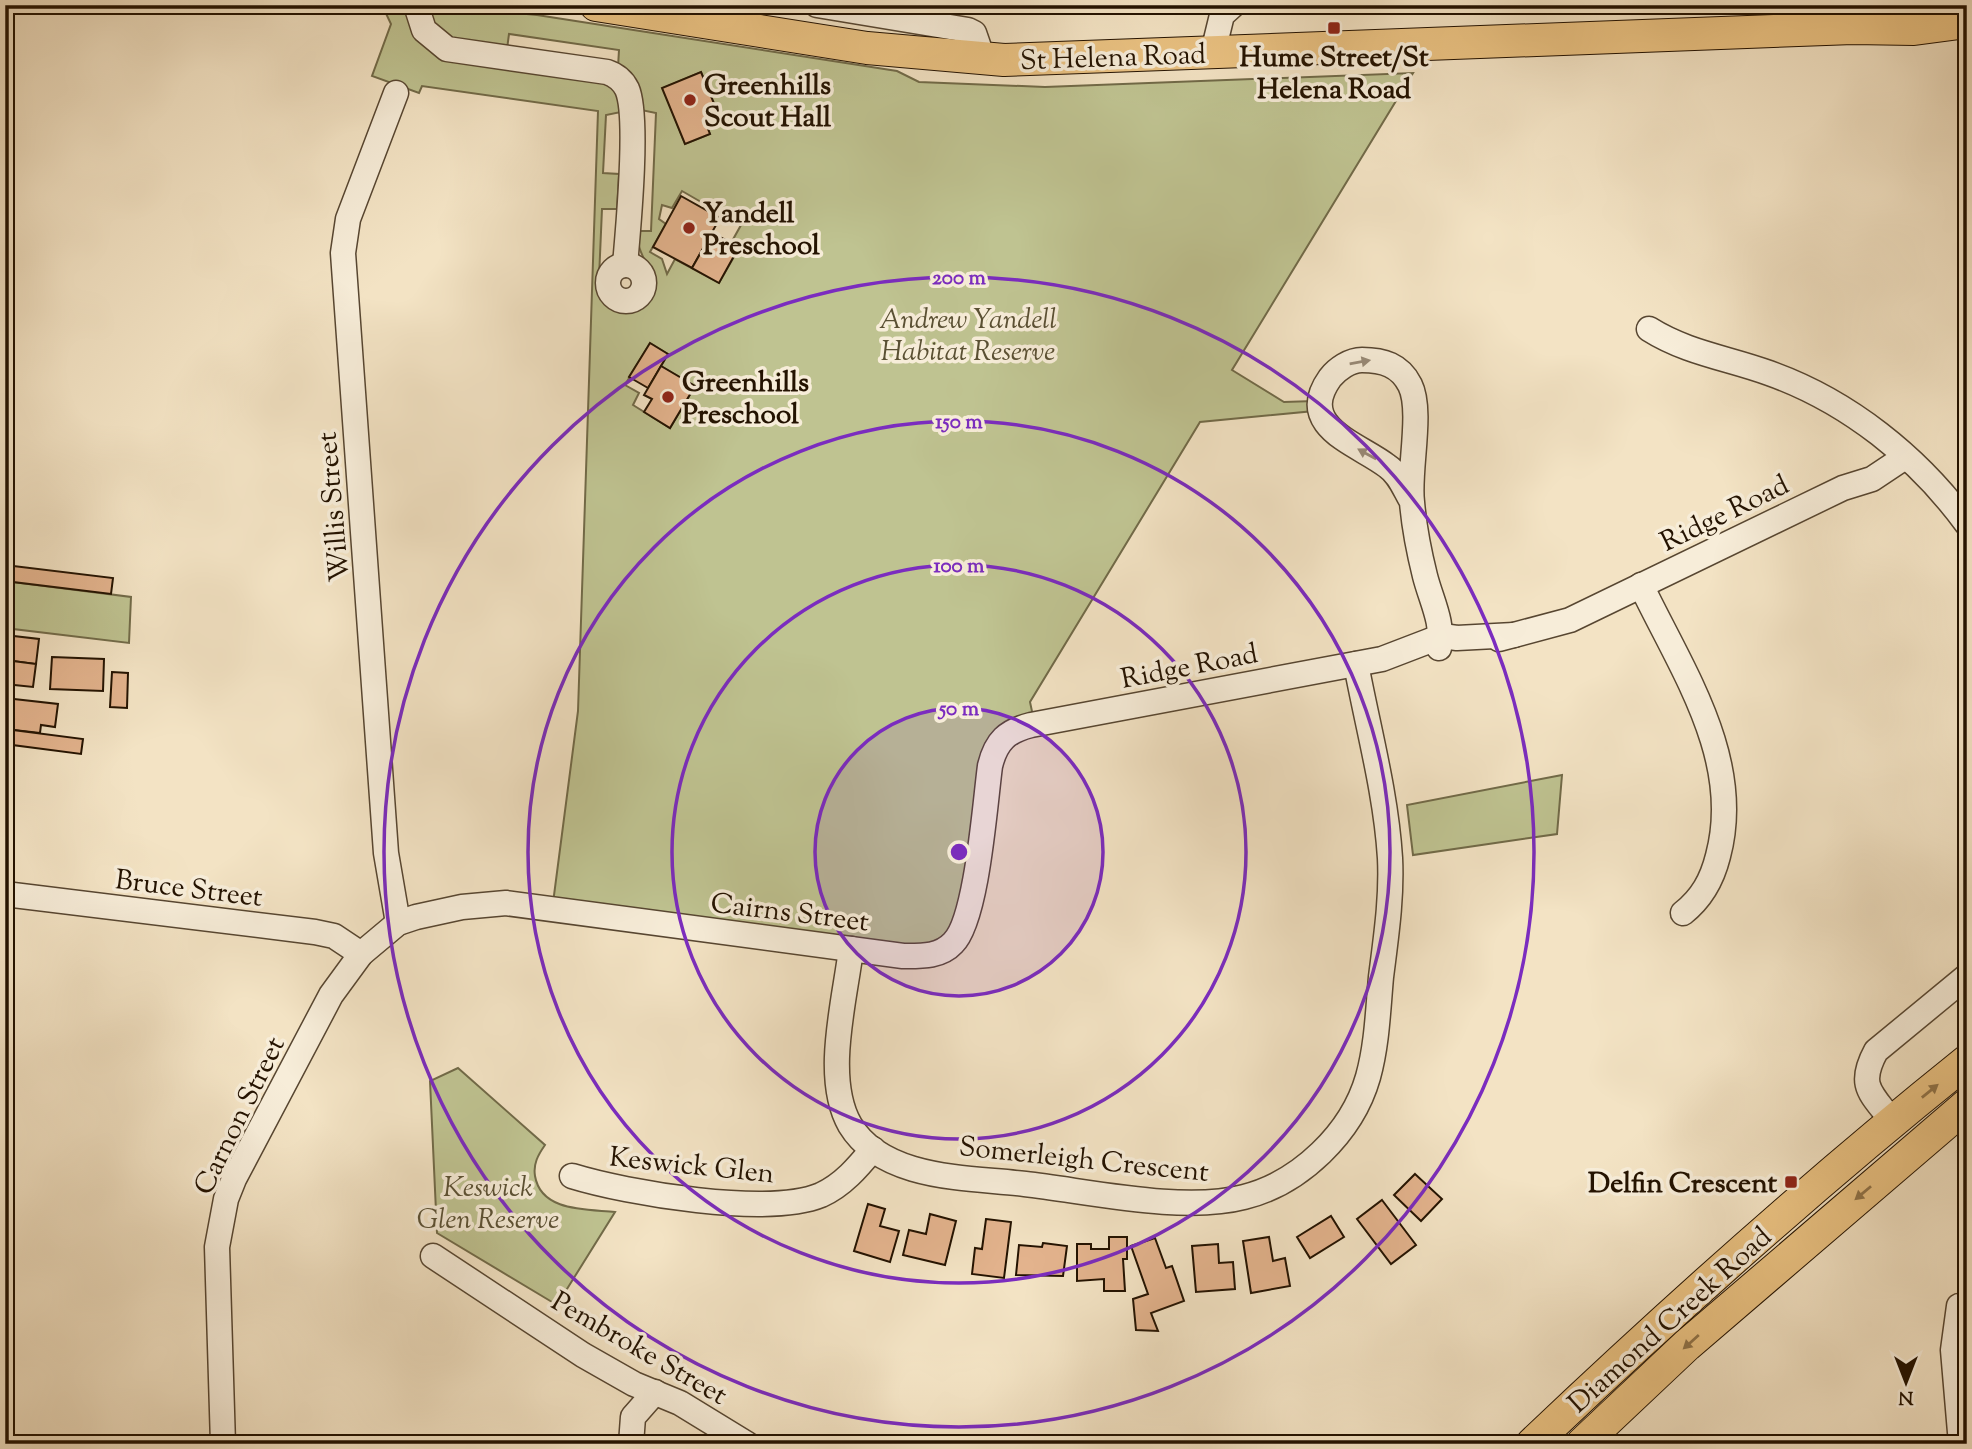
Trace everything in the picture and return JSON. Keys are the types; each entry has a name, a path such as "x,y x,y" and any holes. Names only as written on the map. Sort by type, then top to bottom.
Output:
{"main road":[{"name":"St Helena Road","path":"596,5 867,48 983,59 1038,60 1853,28 1914,29 1967,22"},
{"name":"St Helena Road","path":"1914,29 1967,44"},
{"name":"Diamond Creek Road","path":"1532,1444 1650,1331 1892,1121 1967,1061"},
{"name":"Diamond Creek Road","path":"1582,1444 1687,1345 1967,1105"},
{"path":"1892,1121 1915,1149"}],"street":[{"name":"St Helena Road","path":"817,5 968,30 974,33 983,59"},
{"path":"1213,52 1222,15 1233,5"},
{"path":"418,6 424,30 447,49 607,72 624,83 629,96 632,123 625,265"},
{"name":"Willis Street","path":"396,93 348,219 343,253 386,853 398,923"},
{"path":"1649,329 1688,349 1772,374 1806,389 1867,424 1899,451 1967,524"},
{"path":"1411,500 1396,474 1338,438 1325,420 1321,409 1326,386 1338,370 1355,360 1377,360 1392,365 1412,388 1414,408 1411,500 1437,641"},
{"name":"Ridge Road","path":"1008,733 1031,725 1382,659 1413,657 1437,641 1472,647 1570,620 1843,488 1899,451"},
{"path":"1641,585 1701,710 1716,747 1724,784 1724,822 1717,861 1703,895 1683,913"},
{"name":"Somerleigh Crescent","path":"851,949 837,1065 838,1087 851,1126 873,1149 901,1165 922,1170 1191,1203 1226,1201 1261,1191 1285,1180 1322,1151 1354,1110 1368,1076 1390,904 1387,832 1356,664"},
{"name":"Cairns Street","path":"398,923 439,910 506,903 851,949 930,956 946,949 959,936 969,909 994,749 1008,733"},
{"name":"Bruce Street","path":"5,894 315,932 334,936 361,954"},
{"path":"361,954 398,923"},
{"name":"Carnon Street","path":"223,1444 217,1247 226,1199 331,995 361,954"},
{"path":"1892,1121 1867,1087 1866,1068 1876,1051 1967,976"},
{"name":"Keswick Glen","path":"572,1176 615,1188 742,1204 783,1204 803,1201 832,1189 873,1149"},
{"name":"Pembroke Street","path":"433,1255 583,1355 634,1384 680,1403 747,1444"},
{"path":"1959,1306 1954,1350 1961,1444"},
{"path":"631,1444 633,1417 655,1392"}],"green space":[{"name":"Andrew Yandell Habitat Reserve","path":"382,5 403,5 420,39 443,57 593,80 614,90 621,112 606,115 603,173 619,174 617,209 602,209 599,278 604,301 623,310 644,302 652,283 637,231 651,231 656,113 641,110 634,83 618,67 619,50 509,34 507,49 460,43 439,33 432,25 428,15 431,5 537,15 897,71 919,82 1045,87 1413,73 1232,370 1284,402 1314,401 1314,411 1200,422 1030,702 1033,716 1002,727 989,745 965,902 954,933 939,946 905,950 553,903 578,711 598,111 422,86 419,93 372,76 391,24","holes":["701,72 717,113 704,119 710,134 685,144 663,88","682,191 741,225 731,243 739,248 719,283 675,259 667,274 662,259 650,252 666,224 659,219 662,205 672,208","650,343 668,354 661,366 695,386 670,428 633,405 639,393 625,385"]},
{"path":"5,581 131,597 129,643 5,628"},
{"path":"1562,775 1557,834 1413,855 1407,805"},
{"name":"Keswick Glen Reserve","path":"458,1068 545,1145 537,1160 535,1176 539,1188 546,1196 579,1209 615,1212 557,1305 437,1233 430,1081"}],"building":[{"name":"Greenhills Scout Hall","path":"701,72 718,113 704,119 710,134 685,144 662,88"},
{"name":"Yandell Preschool","path":"681,196 720,218 692,268 653,247"},
{"path":"712,233 739,247 719,283 692,268"},
{"path":"650,343 668,354 648,388 629,377"},
{"name":"Greenhills Preschool","path":"661,366 695,386 670,428 644,412 652,399 644,395"},
{"path":"5,565 113,578 111,594 5,581"},
{"path":"5,635 39,639 36,664 5,660"},
{"path":"52,657 104,659 103,691 50,689"},
{"path":"5,660 36,664 33,687 5,684"},
{"path":"112,672 128,673 127,708 110,707"},
{"path":"5,698 58,704 55,727 41,725 40,733 5,729"},
{"path":"5,729 83,739 81,754 5,744"},
{"path":"1415,1174 1442,1199 1421,1221 1394,1195"},
{"path":"1382,1200 1416,1245 1391,1264 1357,1219"},
{"path":"868,1204 885,1209 880,1226 899,1231 890,1262 854,1251"},
{"path":"930,1214 956,1221 945,1265 903,1255 909,1230 926,1234"},
{"path":"1331,1216 1344,1237 1310,1258 1297,1237"},
{"path":"986,1219 1011,1222 1004,1278 972,1274 975,1248 982,1249"},
{"path":"1109,1237 1127,1237 1127,1259 1123,1259 1125,1291 1104,1291 1104,1279 1077,1281 1077,1244 1091,1244 1091,1249 1109,1249"},
{"path":"1269,1237 1273,1261 1285,1258 1290,1286 1251,1293 1243,1241"},
{"path":"1155,1238 1166,1268 1172,1266 1184,1301 1151,1313 1158,1331 1136,1330 1133,1299 1148,1294 1131,1246"},
{"path":"1043,1243 1067,1246 1063,1276 1016,1275 1019,1245 1042,1247"},
{"path":"1218,1244 1219,1263 1233,1262 1235,1289 1196,1292 1192,1246"}],"place":[{"name":"Hume Street/St Helena Road","path":"1334,28"},
{"name":"Greenhills Scout Hall","path":"690,100"},
{"name":"Yandell Preschool","path":"689,228"},
{"name":"Greenhills Preschool","path":"668,397"},
{"name":"Delfin Crescent","path":"1791,1182"}]}
